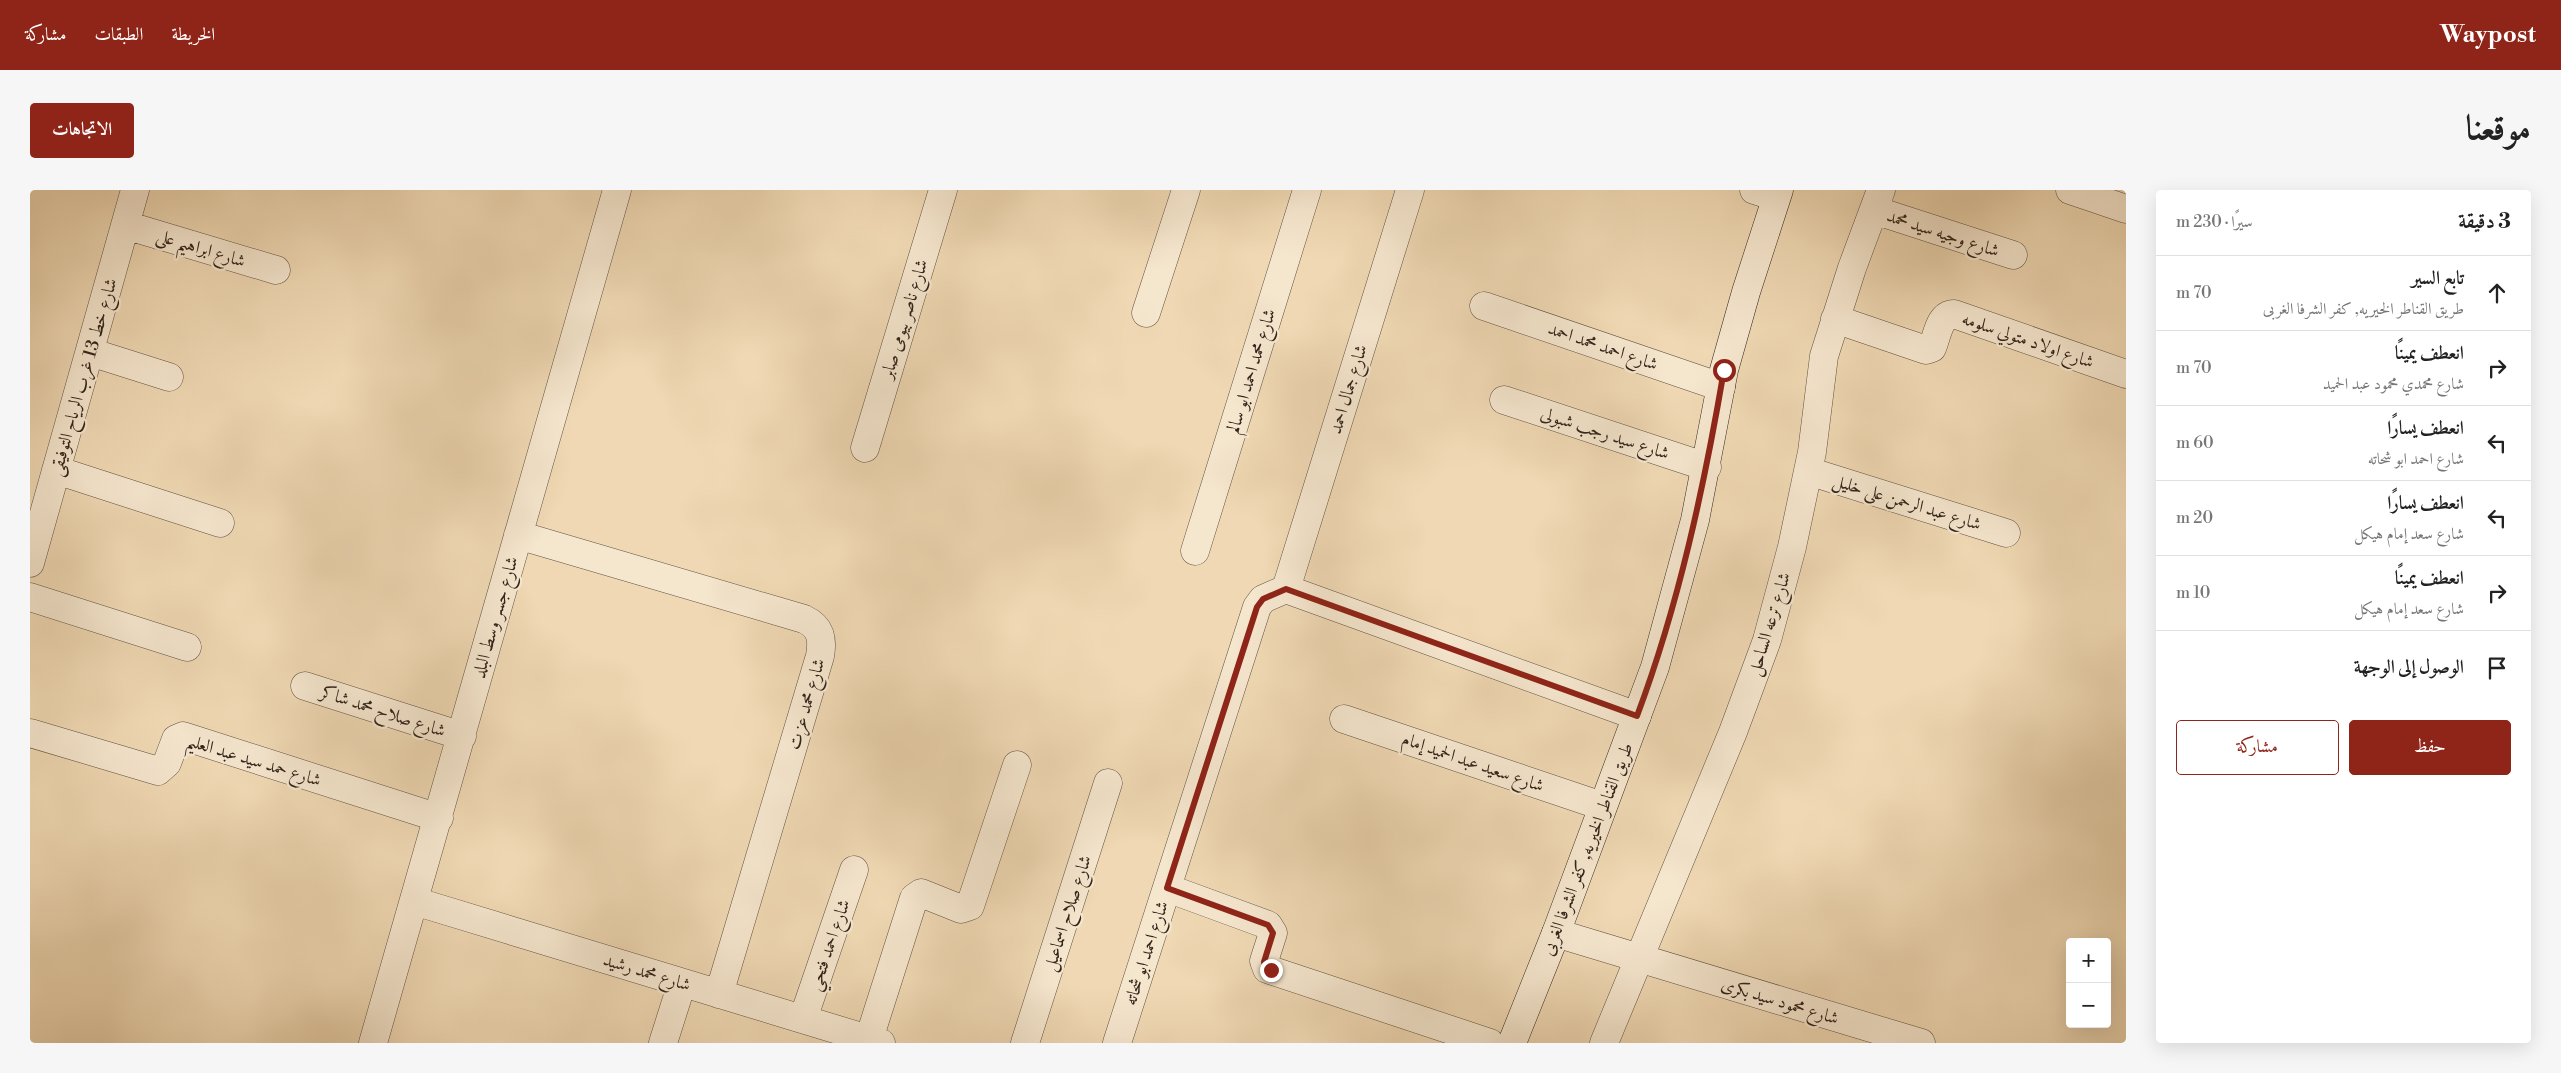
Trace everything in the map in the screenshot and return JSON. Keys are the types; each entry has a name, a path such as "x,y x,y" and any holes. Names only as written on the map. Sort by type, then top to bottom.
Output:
{"street":[{"name":"شارع خط 13 غرب الرياح التوفيقى","path":"30,563 135,190"},
{"name":"شارع جسر وسط البلد","path":"373,1043 439,818 617,190"},
{"name":"شارع ناصر بيومى صابر","path":"865,448 943,190"},
{"path":"1146,313 1186,190"},
{"name":"شارع محمد احمد ابو سالم","path":"1195,552 1307,190"},
{"name":"شارع جمال احمد","path":"1286,589 1410,190"},
{"path":"2070,190 2126,209"},
{"name":"طريق القناطر الخيريه, كفر الشرفا الغربى","path":"1512,1043 1556,933 1655,667 1695,520 1722,386 1770,192"},
{"name":"شارع وجيه سيد محمد","path":"1878,200 2013,255"},
{"name":"شارع ترعه الساحل","path":"1604,1043 1634,957 1733,732 1767,640 1792,547 1808,471 1824,356 1878,200"},
{"name":"شارع ابراهيم على","path":"125,225 276,270"},
{"name":"شارع احمد محمد احمد","path":"1484,306 1722,386"},
{"name":"شارع اولاد متولي سلومه","path":"1835,320 1926,350 1932,348 1944,317 1954,314 2126,374"},
{"path":"90,352 169,377"},
{"name":"شارع سيد رجب شبولى","path":"1504,400 1707,467"},
{"path":"56,470 220,523"},
{"name":"شارع عبد الرحمن على خليل","path":"1808,471 2006,534"},
{"name":"شارع محمد عزت","path":"518,535 804,619 813,624 820,633 820,656 719,994"},
{"path":"1286,589 1637,716"},
{"name":"شارع احمد ابو شحاته","path":"1117,1043 1257,607 1263,599 1286,589"},
{"path":"30,597 187,648"},
{"name":"شارع صلاح محمد شاكر","path":"305,686 462,736"},
{"name":"شارع سعيد عبد الحميد إمام","path":"1344,719 1602,806"},
{"name":"شارع حمد سيد عبد العليم","path":"30,733 158,771 167,763 176,739 183,736 439,818"},
{"path":"865,1040 914,898 921,893 961,909 970,906 1017,764"},
{"name":"شارع صلاح اسماعيل","path":"1025,1043 1108,784"},
{"name":"شارع احمد فتحي","path":"803,1019 854,870"},
{"path":"1167,888 1268,925 1273,933 1264,962 1267,969 1490,1043"},
{"name":"شارع محمد رشيد","path":"414,901 803,1019 865,1040"},
{"name":"شارع محمود سيد بكرى","path":"1556,933 1634,957 1852,1033 1921,1043"},
{"path":"663,1043 682,983"}],"route":[{"path":"1271,970 1264,966 1273,933 1268,925 1167,888 1257,607 1263,599 1286,589 1637,716 1655,667 1695,520 1707,467 1724,370"}]}
